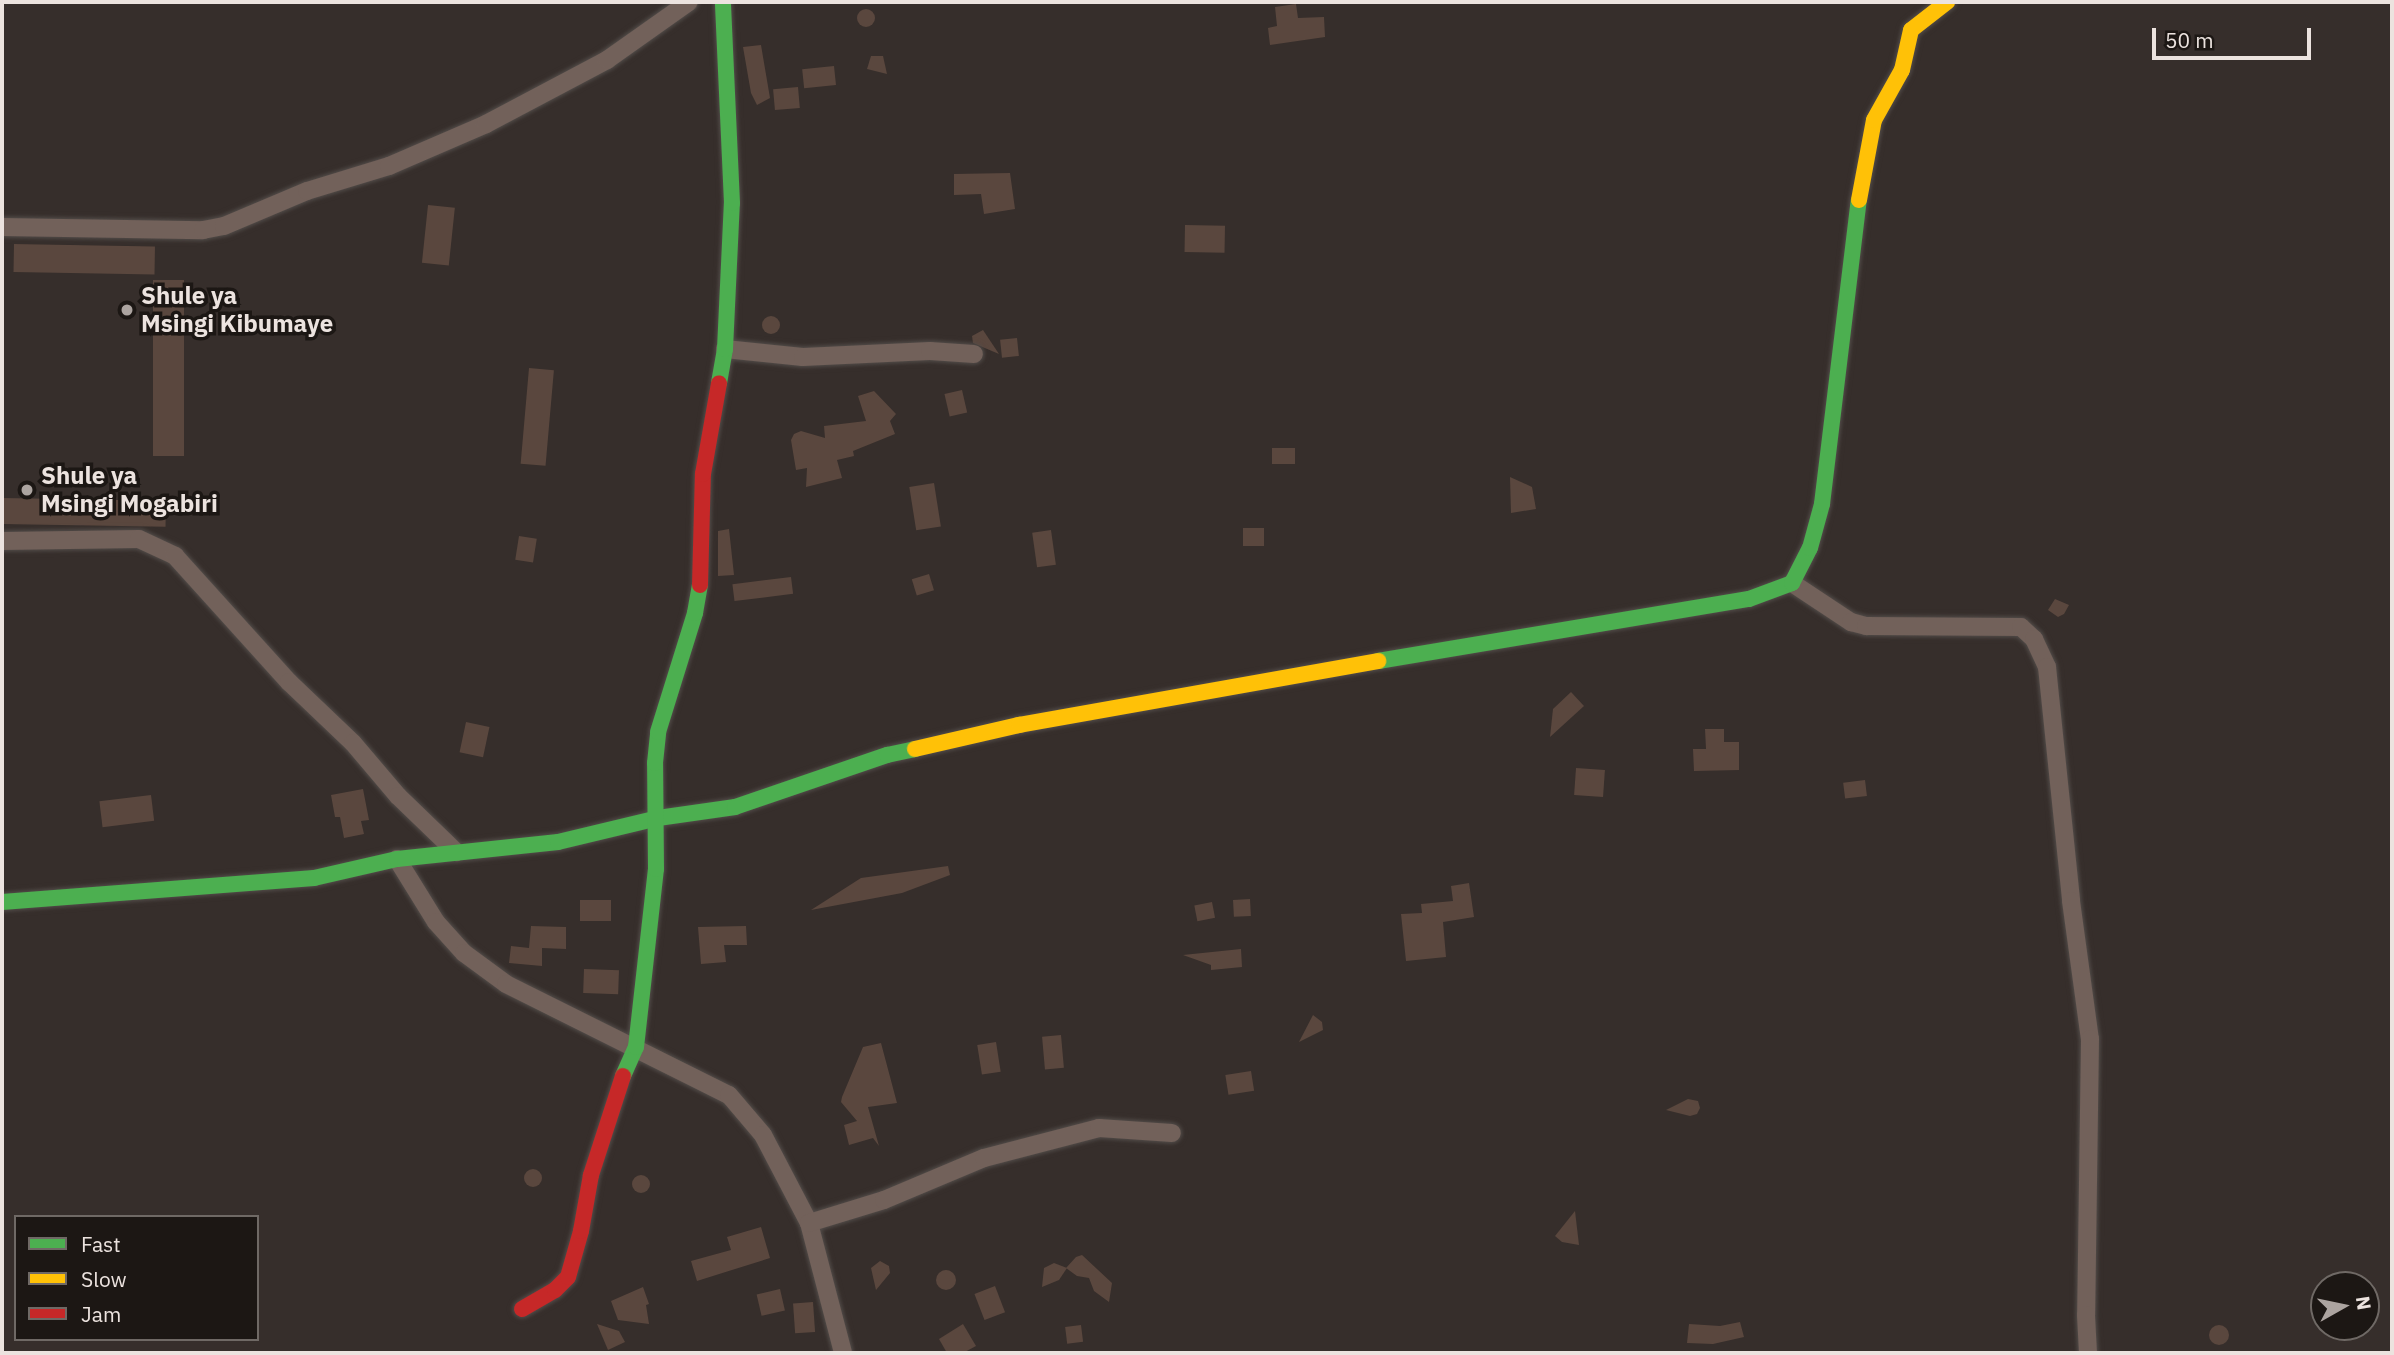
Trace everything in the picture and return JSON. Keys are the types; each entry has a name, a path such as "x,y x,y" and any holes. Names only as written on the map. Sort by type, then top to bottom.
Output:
{"street":[{"path":"2,228 203,230 224,226 307,191 389,166 486,124 607,60 689,2"},
{"path":"522,1309 555,1290 568,1277 581,1231 591,1175 613,1101 636,1047 656,869 658,818 655,763 658,732 695,613 701,578 703,474 725,349 733,203 723,2"},
{"path":"2,902 314,878 397,859 558,842 658,818 735,807 887,755 1019,725 1174,700 1475,643 1749,599 1793,583 1810,548 1822,504 1860,190 1874,120 1902,70 1911,30 1947,2"},
{"path":"725,349 803,357 930,351 974,354"},
{"path":"2,541 139,539 175,556 289,682 353,743 398,796 456,852"},
{"path":"1793,583 1851,622 1866,626 2021,627 2034,639 2047,667 2071,901 2090,1039 2086,1315 2088,1353"},
{"path":"397,859 436,922 464,953 506,984 729,1095 763,1135 809,1223 843,1353"},
{"path":"809,1223 884,1200 984,1158 1099,1128 1172,1133"}],"building":[{"path":"1296,4 1298,18 1324,17 1325,37 1270,45 1268,28 1277,26 1275,7"},
{"path":"866,9 872,12 875,18 872,24 866,27 860,24 857,18 860,12"},
{"path":"761,45 770,98 757,105 751,93 743,47"},
{"path":"871,56 883,56 887,74 867,69"},
{"path":"834,66 836,85 804,88 802,69"},
{"path":"798,87 800,108 775,110 773,89"},
{"path":"1010,173 1015,209 984,214 981,194 954,195 954,174"},
{"path":"428,205 455,208 449,266 422,263"},
{"path":"1185,225 1225,226 1225,253 1185,252"},
{"path":"14,244 155,246 154,274 14,272"},
{"path":"153,280 184,280 184,456 153,456"},
{"path":"771,316 777,319 780,325 777,331 771,334 765,331 762,325 765,319"},
{"path":"983,330 999,354 973,343 972,336"},
{"path":"1017,338 1019,356 1002,358 1000,340"},
{"path":"529,368 554,370 546,466 521,464"},
{"path":"962,390 967,412 950,416 944,394"},
{"path":"874,391 896,414 890,421 895,434 853,451 854,456 837,460 842,478 806,487 807,468 796,470 791,440 794,434 801,431 825,438 824,426 866,421 858,396"},
{"path":"1272,448 1295,448 1295,464 1272,464"},
{"path":"1510,477 1532,487 1536,509 1511,513"},
{"path":"934,483 941,526 916,530 909,487"},
{"path":"2,498 166,501 166,527 2,524"},
{"path":"1243,528 1264,528 1264,546 1243,546"},
{"path":"729,529 734,575 718,576 718,531"},
{"path":"1051,530 1056,565 1037,567 1032,533"},
{"path":"519,536 537,539 533,563 515,560"},
{"path":"929,574 934,590 917,596 912,579"},
{"path":"791,577 793,594 735,601 732,584"},
{"path":"2055,599 2069,605 2064,614 2058,617 2048,610"},
{"path":"1571,692 1584,706 1550,737 1553,709"},
{"path":"466,722 489,727 483,757 460,752"},
{"path":"1705,729 1724,729 1724,742 1739,742 1739,770 1694,771 1693,749 1706,749"},
{"path":"1576,768 1605,770 1603,797 1574,795"},
{"path":"1865,780 1867,796 1845,799 1843,783"},
{"path":"363,789 369,820 361,821 364,834 344,838 340,817 335,817 331,795"},
{"path":"151,795 154,821 103,827 99,801"},
{"path":"948,866 950,875 902,893 811,910 861,878"},
{"path":"1469,883 1474,917 1443,922 1446,957 1406,961 1401,914 1422,913 1421,904 1453,901 1451,886"},
{"path":"1250,899 1251,916 1234,917 1233,900"},
{"path":"580,900 611,900 611,921 580,921"},
{"path":"1212,902 1215,918 1197,921 1194,905"},
{"path":"531,926 566,927 566,949 542,948 542,966 509,963 511,946 529,948"},
{"path":"746,926 747,945 724,945 726,962 701,964 698,927"},
{"path":"1241,949 1242,967 1211,970 1211,965 1183,955"},
{"path":"584,969 619,970 618,994 583,993"},
{"path":"1313,1015 1322,1022 1323,1030 1299,1042"},
{"path":"1061,1035 1064,1068 1045,1070 1042,1037"},
{"path":"996,1042 1001,1072 982,1075 977,1045"},
{"path":"881,1043 897,1103 868,1107 879,1146 873,1138 849,1145 844,1125 857,1121 841,1102 842,1097 863,1047"},
{"path":"1251,1071 1254,1091 1228,1095 1225,1075"},
{"path":"1688,1099 1698,1101 1700,1108 1697,1114 1690,1116 1666,1110"},
{"path":"533,1169 539,1172 542,1178 539,1184 533,1187 527,1184 524,1178 527,1172"},
{"path":"641,1175 647,1178 650,1184 647,1190 641,1193 635,1190 632,1184 635,1178"},
{"path":"1575,1211 1579,1245 1562,1242 1555,1236"},
{"path":"761,1227 770,1258 697,1281 691,1261 731,1250 727,1237"},
{"path":"1082,1255 1112,1283 1109,1302 1094,1291 1089,1278 1077,1276 1066,1268 1076,1257"},
{"path":"880,1261 889,1266 890,1273 876,1290 871,1268"},
{"path":"1054,1263 1067,1268 1059,1280 1042,1287 1044,1268"},
{"path":"946,1270 953,1273 956,1280 953,1287 946,1290 939,1287 936,1280 939,1273"},
{"path":"995,1286 1005,1312 984,1320 974,1294"},
{"path":"643,1287 649,1304 646,1305 649,1324 618,1320 611,1301"},
{"path":"780,1289 785,1310 762,1316 757,1294"},
{"path":"813,1302 815,1332 795,1333 793,1303"},
{"path":"1740,1322 1744,1337 1713,1344 1687,1343 1689,1324 1720,1326"},
{"path":"597,1324 619,1331 625,1342 608,1350"},
{"path":"963,1324 976,1346 963,1353 947,1353 939,1339"},
{"path":"1081,1325 1083,1342 1067,1344 1065,1327"},
{"path":"2219,1325 2226,1328 2229,1335 2226,1342 2219,1345 2212,1342 2209,1335 2212,1328"}],"traffic: fast":[{"path":"719,383 725,349 732,203 723,2"},
{"path":"1378,661 1749,599 1792,583 1810,548 1822,504 1859,200"},
{"path":"623,1076 636,1047 656,869 655,763 658,732 695,613 700,585"},
{"path":"2,902 314,878 397,859 558,842 658,818 735,807 887,755 915,749"}],"traffic: slow":[{"path":"1859,200 1874,120 1902,70 1911,30 1947,2"},
{"path":"915,749 1019,725 1378,661"}],"traffic: jam":[{"path":"700,585 703,474 719,383"},
{"path":"522,1309 555,1290 568,1277 581,1231 591,1175 623,1076"}],"place":[{"name":"Shule ya Msingi Kibumaye","path":"127,310"},
{"name":"Shule ya Msingi Mogabiri","path":"27,490"}]}
